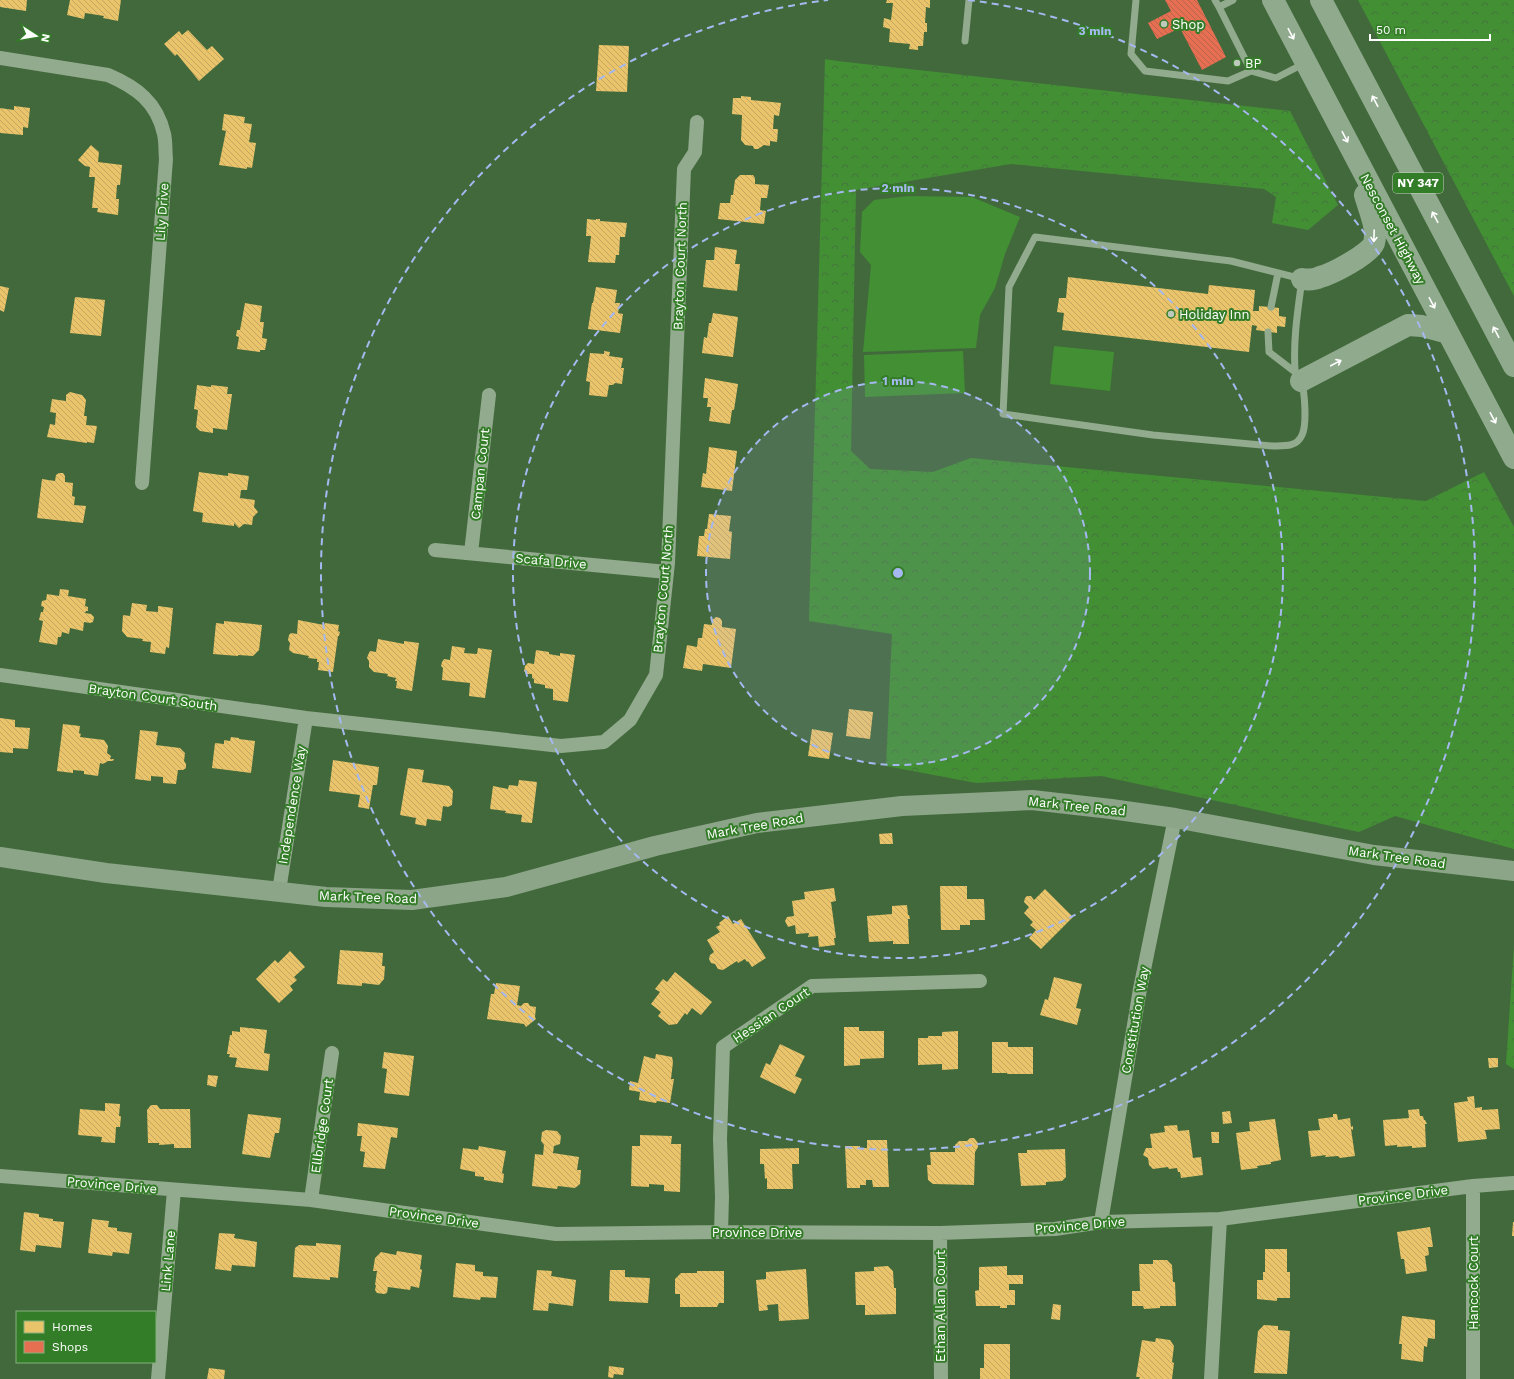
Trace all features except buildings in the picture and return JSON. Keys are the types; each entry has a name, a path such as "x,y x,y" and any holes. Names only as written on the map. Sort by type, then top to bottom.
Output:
{"highway":[{"name":"Nesconset Highway","path":"1273,0 1514,458"},
{"name":"NY 347","path":"1322,0 1514,366"},
{"path":"1302,279 1311,280 1326,275 1361,256 1372,248 1375,230 1355,157"},
{"path":"1298,377 1408,325 1422,326 1448,333"}],"main road":[{"name":"Mark Tree Road","path":"0,857 106,873 326,897 412,900 499,888 655,846 757,823 902,806 1032,800 1175,818 1374,856 1514,871"}],"street":[{"name":"Lily Drive","path":"0,58 108,75 124,82 140,92 155,109 164,133 166,159 142,484"},
{"name":"Brayton Court North","path":"306,718 561,746 604,742 630,720 656,675 667,572 684,169 695,152 697,122"},
{"name":"Campan Court","path":"471,553 489,395"},
{"name":"Scafa Drive","path":"435,550 667,572"},
{"name":"Brayton Court South","path":"0,675 306,718"},
{"name":"Independence Way","path":"279,891 306,718"},
{"name":"Constitution Way","path":"1101,1222 1140,989 1175,818"},
{"name":"Hessian Court","path":"721,1232 720,1139 723,1047 812,986 980,982"},
{"name":"Ellbridge Court","path":"312,1200 332,1052"},
{"name":"Province Drive","path":"0,1176 312,1200 556,1234 721,1232 940,1233 1054,1229 1101,1222 1220,1219 1473,1186 1514,1183"},
{"name":"Hancock Court","path":"1473,1186 1473,1379"},
{"name":"Link Lane","path":"158,1379 174,1190"},
{"path":"1211,1379 1220,1219"},
{"name":"Ethan Allan Court","path":"940,1233 941,1379"}],"lane":[{"path":"965,41 969,0"},
{"path":"1136,0 1132,54 1145,71 1228,81 1251,71 1276,78 1306,63"},
{"path":"1214,0 1251,71"},
{"path":"1219,7 1233,0"},
{"path":"1035,238 1231,261 1302,279 1295,329 1298,377 1305,404 1305,420 1302,435 1296,443 1289,446 1152,435 1003,414 1009,287 1035,238"},
{"path":"1271,307 1278,273"},
{"path":"1268,332 1270,352 1298,377"}],"green space":[{"path":"1358,0 1514,0 1514,296"},
{"path":"825,59 1290,111 1338,205 1308,230 1272,223 1276,197 1264,189 1011,164 856,190 851,451 870,469 933,472 971,458 1426,501 1484,472 1514,527 1514,849 1395,816 1359,832 1101,776 976,783 886,766 892,634 809,621"},
{"path":"908,196 972,197 1020,217 1005,254 995,288 980,315 976,348 863,352 871,265 860,252 862,212 874,200"},
{"path":"1054,346 1114,352 1110,391 1050,384"},
{"path":"963,351 965,393 865,397 864,355"},
{"path":"1514,945 1514,1069 1506,1064"}],"place":[{"name":"Shop","path":"1164,24"},
{"name":"BP","path":"1237,63"},
{"name":"Holiday Inn","path":"1171,314"}]}
